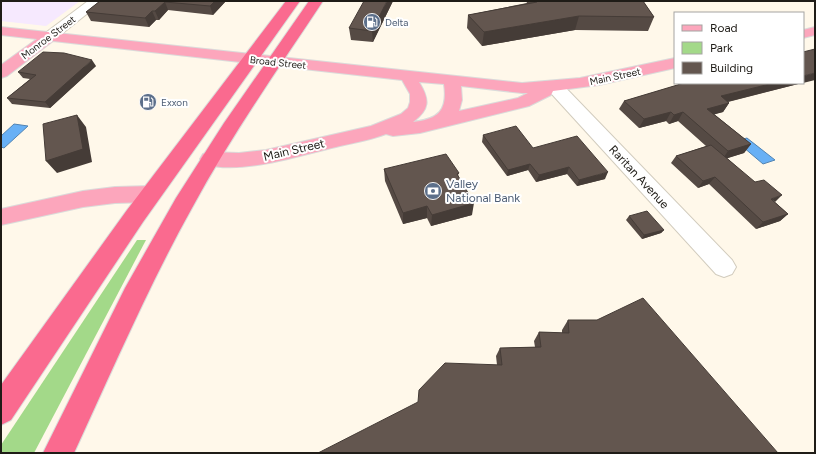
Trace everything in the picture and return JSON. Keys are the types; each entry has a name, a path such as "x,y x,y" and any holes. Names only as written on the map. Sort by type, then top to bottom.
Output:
{"highway":[{"path":"1,410 151,194 293,1"},
{"path":"58,453 152,263 183,204 210,159 316,1"}],"main road":[{"name":"Broad Street","path":"1,31 504,87 555,87"},
{"path":"804,34 815,31"},
{"name":"Monroe Street","path":"1,73 49,37"},
{"name":"Main Street","path":"210,159 239,160 257,158 376,131 413,128 523,102 555,87 603,79 674,63"},
{"name":"Main Street","path":"376,131 407,118 415,111 419,102 418,94 408,76"},
{"path":"441,121 449,114 452,107 454,95 452,81"},
{"path":"1,217 102,196 151,194"}],"street":[{"name":"Monroe Street","path":"49,37 96,1"},
{"name":"Raritan Avenue","path":"555,87 724,267"}],"shaded area":[{"path":"1,1 80,1 46,26 1,21"}],"green space":[{"path":"137,240 146,240 34,453 1,453 1,445"}],"water":[{"path":"14,124 28,126 4,148 1,147 1,136"},
{"path":"747,138 775,160 763,164 736,141"}],"building":[{"path":"100,1 215,1 210,6 165,2 145,18 86,12"},
{"path":"364,1 387,1 372,31 349,28"},
{"path":"537,1 643,1 654,17 579,16 484,32 468,15"},
{"path":"815,49 815,73 804,76 804,52"},
{"path":"43,52 64,53 92,60 45,102 7,98 36,75 18,72"},
{"path":"681,84 770,84 721,96 729,103 707,109 751,144 728,151 683,112 674,115 671,112 644,119 624,101"},
{"path":"77,115 83,149 46,161 43,124"},
{"path":"516,126 533,148 577,136 608,172 579,180 569,167 539,175 530,164 508,170 483,135"},
{"path":"711,145 755,182 764,180 782,195 771,199 788,214 763,222 715,177 703,181 676,156"},
{"path":"446,154 459,173 457,174 474,203 432,215 427,206 403,213 384,169"},
{"path":"647,211 664,230 644,235 629,216"},
{"path":"643,298 778,453 318,453 418,402 419,390 445,363 502,365 500,348 541,347 539,332 569,333 568,320 597,320"}],"place":[{"name":"Delta","path":"372,22"},
{"name":"Exxon","path":"148,102"},
{"name":"Valley National Bank","path":"433,191"}]}
